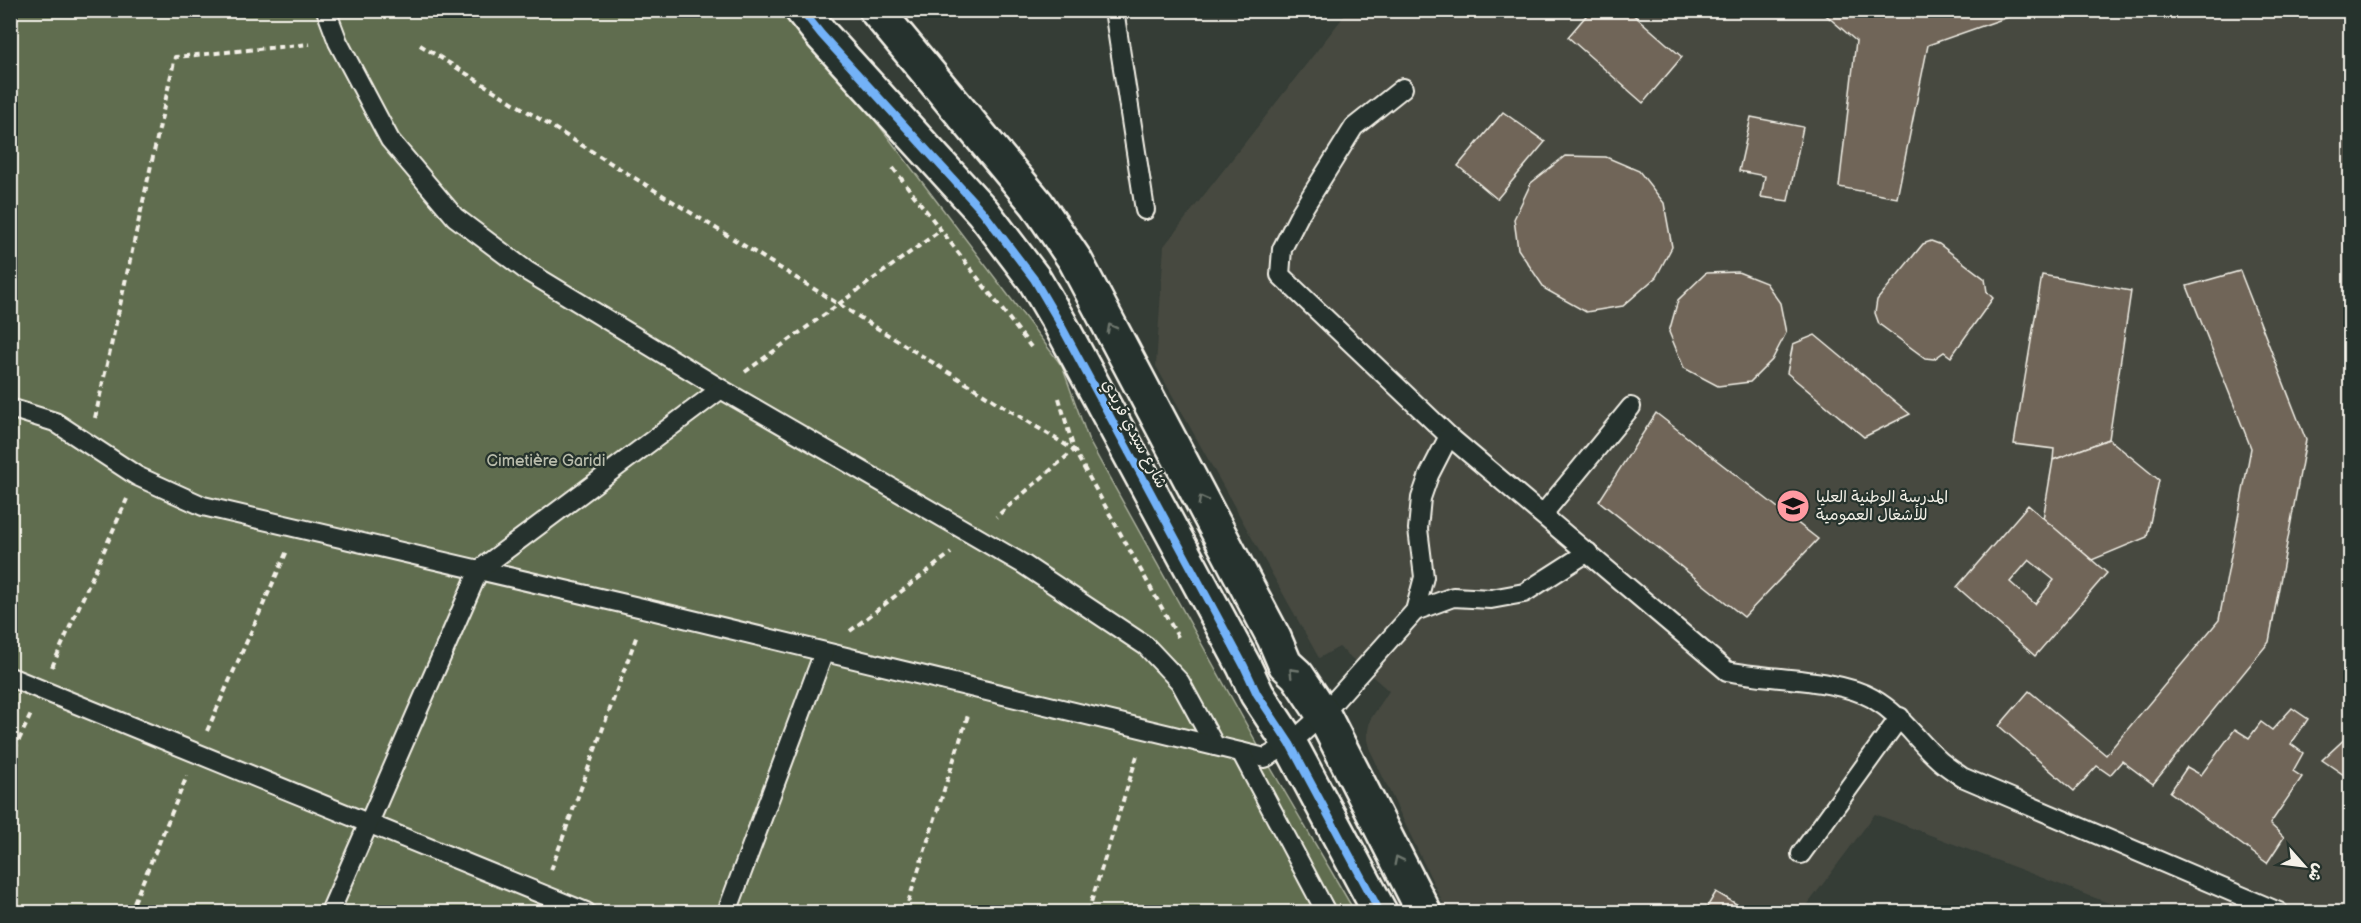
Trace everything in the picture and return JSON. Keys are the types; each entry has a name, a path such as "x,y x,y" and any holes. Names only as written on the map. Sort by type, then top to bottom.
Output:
{"street":[{"name":"شارع سيدي قريدي","path":"802,10 821,34 983,212 1034,279 1244,666 1257,694 1290,744 1380,912"},
{"name":"شارع سيدي قريدي","path":"876,10 1057,231 1091,289 1274,638 1285,664 1297,675 1323,714 1424,912"}],"lane":[{"path":"326,10 338,42 390,140 455,217 527,271 721,389 1023,564 1146,646 1180,682 1215,746"},
{"path":"1114,10 1145,210"},
{"path":"1403,88 1354,128 1296,221 1282,249 1280,275 1449,436 1727,671 1753,677 1843,687 1871,698 1900,717 1939,760 1962,777 2279,912"},
{"path":"330,912 479,570 721,389"},
{"path":"1543,514 1631,407"},
{"path":"10,408 55,422 137,476 203,506 647,609 1265,758 1290,744 1323,714 1415,611 1424,577 1418,529 1420,498 1429,474 1449,436"},
{"path":"1415,611 1453,597 1491,599 1524,593 1588,552"},
{"path":"727,912 824,652"},
{"path":"10,677 586,912"},
{"path":"1800,854 1900,717"},
{"path":"1241,752 1326,912"}],"path":[{"path":"89,445 175,57 338,42"},
{"path":"420,45 1074,450"},
{"path":"891,166 1038,356"},
{"path":"721,389 940,230"},
{"path":"1058,396 1074,450 1178,638"},
{"path":"10,759 137,476"},
{"path":"130,912 196,754 297,528"},
{"path":"542,894 647,609"},
{"path":"905,912 976,689"},
{"path":"1088,912 1145,729"}],"shaded area":[{"name":"المدرسة الوطنية العليا للأشغال العمومية","path":"1348,11 2350,11 2350,912 2132,912 1875,814 1802,912 1447,912 1371,752 1367,736 1370,720 1389,691 1339,647 1319,658 1156,366 1164,246"}],"green space":[{"name":"Cimetière Garidi","path":"10,11 792,11 1062,366 1089,441 1265,758 1355,912 11,912"}],"building":[{"path":"1591,10 1628,10 1682,57 1643,103 1568,37"},
{"path":"1820,10 2028,10 1928,45 1897,198 1839,187 1856,41"},
{"path":"1503,112 1545,142 1497,199 1458,166"},
{"path":"1751,117 1803,127 1788,201 1761,197 1765,176 1739,171"},
{"path":"1565,156 1606,157 1639,171 1664,203 1672,247 1656,277 1623,306 1586,312 1545,289 1518,249 1514,219 1531,183"},
{"path":"1931,241 1939,244 1985,279 1987,292 1993,298 1951,357 1944,352 1934,359 1925,358 1879,324 1875,313 1877,300 1923,244"},
{"path":"2240,271 2306,440 2269,642 2153,784 2122,761 2110,775 2097,766 2074,791 1999,726 2029,691 2106,755 2219,620 2251,448 2187,286"},
{"path":"1738,272 1766,283 1780,303 1786,333 1772,360 1750,382 1718,386 1684,368 1669,332 1678,300 1706,273"},
{"path":"2042,275 2131,291 2109,439 2053,460 2054,449 2014,444"},
{"path":"1815,335 1910,414 1864,437 1787,373 1793,344"},
{"path":"1656,413 1818,539 1744,617 1599,501"},
{"path":"2109,439 2159,480 2147,537 2092,560 2043,519 2053,460"},
{"path":"2028,505 2107,573 2035,656 1957,587","holes":["2029,560 2054,580 2035,604 2010,582"]},
{"path":"2292,708 2308,719 2291,744 2303,753 2293,771 2302,777 2270,824 2284,837 2267,863 2170,792 2187,767 2201,775 2235,729 2249,738 2261,722 2272,730"},
{"path":"2350,734 2350,779 2322,760"},
{"path":"1716,892 1750,912 1704,912"},
{"path":"2031,909 2031,912 1936,912 1936,910"}],"cycle path":[{"path":"802,10 821,34 983,212 1034,279 1244,666 1257,694 1290,744 1380,912"}],"place":[{"name":"المدرسة الوطنية العليا للأشغال العمومية","path":"1793,506"}]}
